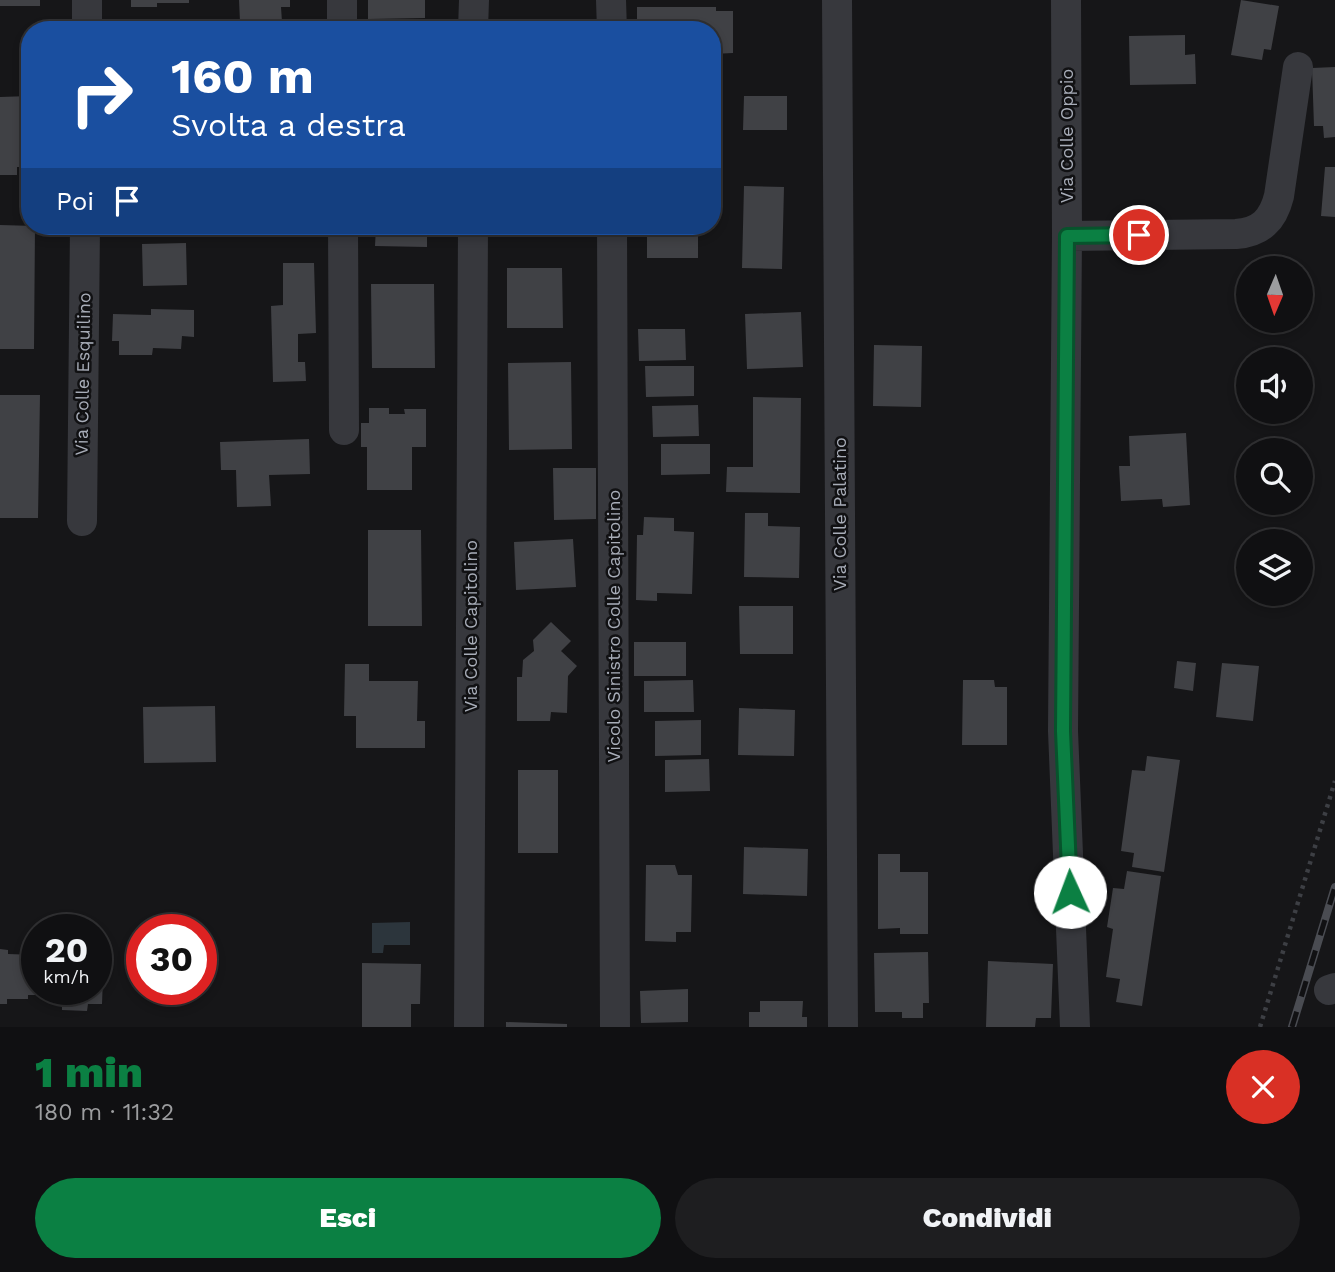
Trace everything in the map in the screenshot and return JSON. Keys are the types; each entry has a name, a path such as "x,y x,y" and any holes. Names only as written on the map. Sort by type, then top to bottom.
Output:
{"street":[{"path":"87,0 87,21"},
{"path":"342,0 342,21"},
{"path":"474,0 474,21"},
{"path":"611,0 612,21"},
{"name":"Via Colle Palatino","path":"838,0 843,1027"},
{"name":"Via Colle Oppio","path":"1066,0 1063,731 1075,1027"},
{"path":"1067,236 1236,234 1251,231 1266,223 1279,196 1297,67"},
{"name":"Via Colle Esquilino","path":"82,521 85,235"},
{"path":"343,235 344,430"},
{"name":"Via Colle Capitolino","path":"468,1027 472,235"},
{"name":"Vicolo Sinistro Colle Capitolino","path":"612,235 615,1027"}],"path":[{"path":"1260,1027 1335,781"}],"shaded area":[{"path":"410,922 410,945 384,945 383,953 372,953 372,923"}],"building":[{"path":"0,0 40,0 40,6 0,6"},
{"path":"131,0 189,0 189,3 157,3 157,7 131,7"},
{"path":"239,0 290,0 290,7 281,7 282,21 240,21"},
{"path":"368,0 425,0 425,18 368,19"},
{"path":"1241,0 1279,6 1271,50 1264,49 1262,60 1231,55"},
{"path":"637,7 716,7 716,11 733,11 733,53 721,54 721,21 637,21"},
{"path":"1185,35 1185,55 1195,54 1196,84 1130,85 1129,36"},
{"path":"1335,67 1335,137 1324,138 1323,126 1314,126 1312,68"},
{"path":"21,96 21,167 17,167 17,175 0,175 0,97"},
{"path":"744,96 787,96 787,130 743,130"},
{"path":"1325,167 1335,167 1335,217 1321,216"},
{"path":"744,186 784,187 782,269 742,268"},
{"path":"0,225 21,226 21,235 35,235 34,349 0,349"},
{"path":"376,235 427,235 427,247 375,246"},
{"path":"647,235 698,235 698,258 647,258"},
{"path":"186,243 187,285 143,286 142,244"},
{"path":"283,263 314,263 316,333 298,334 298,362 305,362 306,381 273,382 271,306 283,305"},
{"path":"507,268 562,268 563,328 507,328"},
{"path":"371,284 434,284 435,368 372,368"},
{"path":"151,309 194,310 194,337 182,336 181,349 153,348 152,355 119,355 119,341 112,341 113,314 151,315"},
{"path":"801,312 803,367 747,369 745,314"},
{"path":"638,329 685,329 686,360 639,361"},
{"path":"874,345 922,346 921,407 873,406"},
{"path":"571,362 572,449 509,450 508,363"},
{"path":"645,366 694,366 694,396 646,397"},
{"path":"0,395 40,395 38,518 0,518"},
{"path":"753,397 801,398 800,493 726,492 727,467 753,467"},
{"path":"698,405 699,436 653,437 652,406"},
{"path":"369,408 389,408 389,414 405,414 404,409 426,409 426,447 412,447 412,490 367,490 367,447 361,447 361,423 369,423"},
{"path":"1186,433 1190,505 1163,507 1162,499 1121,501 1119,466 1130,466 1129,436"},
{"path":"309,439 310,474 269,475 271,506 237,507 236,470 221,470 220,442"},
{"path":"661,444 710,444 710,474 661,475"},
{"path":"553,468 596,468 596,519 554,520"},
{"path":"745,513 768,513 768,526 800,527 799,578 744,577"},
{"path":"644,517 674,518 674,531 694,532 692,594 657,593 657,601 636,600 637,535 643,535"},
{"path":"368,530 421,530 422,626 368,626"},
{"path":"573,539 576,587 516,590 514,542"},
{"path":"739,606 793,606 793,654 740,654"},
{"path":"551,622 571,641 561,651 577,666 568,676 567,713 551,712 550,721 517,721 517,677 522,677 523,660 534,651 533,640"},
{"path":"634,642 686,642 686,676 634,676"},
{"path":"1177,661 1196,663 1193,691 1174,688"},
{"path":"1222,663 1259,666 1253,721 1216,717"},
{"path":"345,664 369,664 369,681 418,681 417,721 425,721 425,748 356,748 356,716 344,716"},
{"path":"693,680 694,712 644,712 644,681"},
{"path":"963,680 994,680 995,687 1007,687 1007,745 962,745"},
{"path":"215,706 216,762 144,763 143,707"},
{"path":"739,708 795,710 794,756 738,755"},
{"path":"701,720 701,755 655,756 655,721"},
{"path":"1147,756 1180,760 1164,872 1132,867 1134,853 1121,851 1132,770 1145,771"},
{"path":"709,759 710,791 665,792 665,760"},
{"path":"518,770 558,770 558,853 518,853"},
{"path":"744,847 808,849 807,896 743,894"},
{"path":"878,854 900,854 900,872 928,872 928,934 900,934 900,928 878,929"},
{"path":"646,865 675,865 678,875 692,875 691,932 676,932 676,942 645,941"},
{"path":"1127,871 1161,876 1142,1006 1116,1002 1120,979 1106,977 1113,929 1107,927 1113,888 1124,889"},
{"path":"0,949 8,950 8,954 21,954 21,999 7,999 7,1004 0,1004"},
{"path":"928,952 929,1003 923,1003 923,1018 902,1018 902,1012 875,1012 874,953"},
{"path":"988,961 1053,964 1051,1018 1036,1018 1035,1027 986,1027"},
{"path":"362,963 421,964 420,1004 411,1004 411,1027 362,1027"},
{"path":"688,989 688,1022 641,1023 640,991"},
{"path":"760,1001 803,1001 802,1017 807,1017 807,1027 749,1027 749,1012 760,1012"},
{"path":"62,1005 88,1005 87,1011 62,1010"},
{"path":"506,1022 567,1024 567,1027 506,1027"}],"railway":[{"path":"1292,1027 1335,887"}],"route":[{"path":"1070,892 1063,731 1067,236 1139,235"}]}
